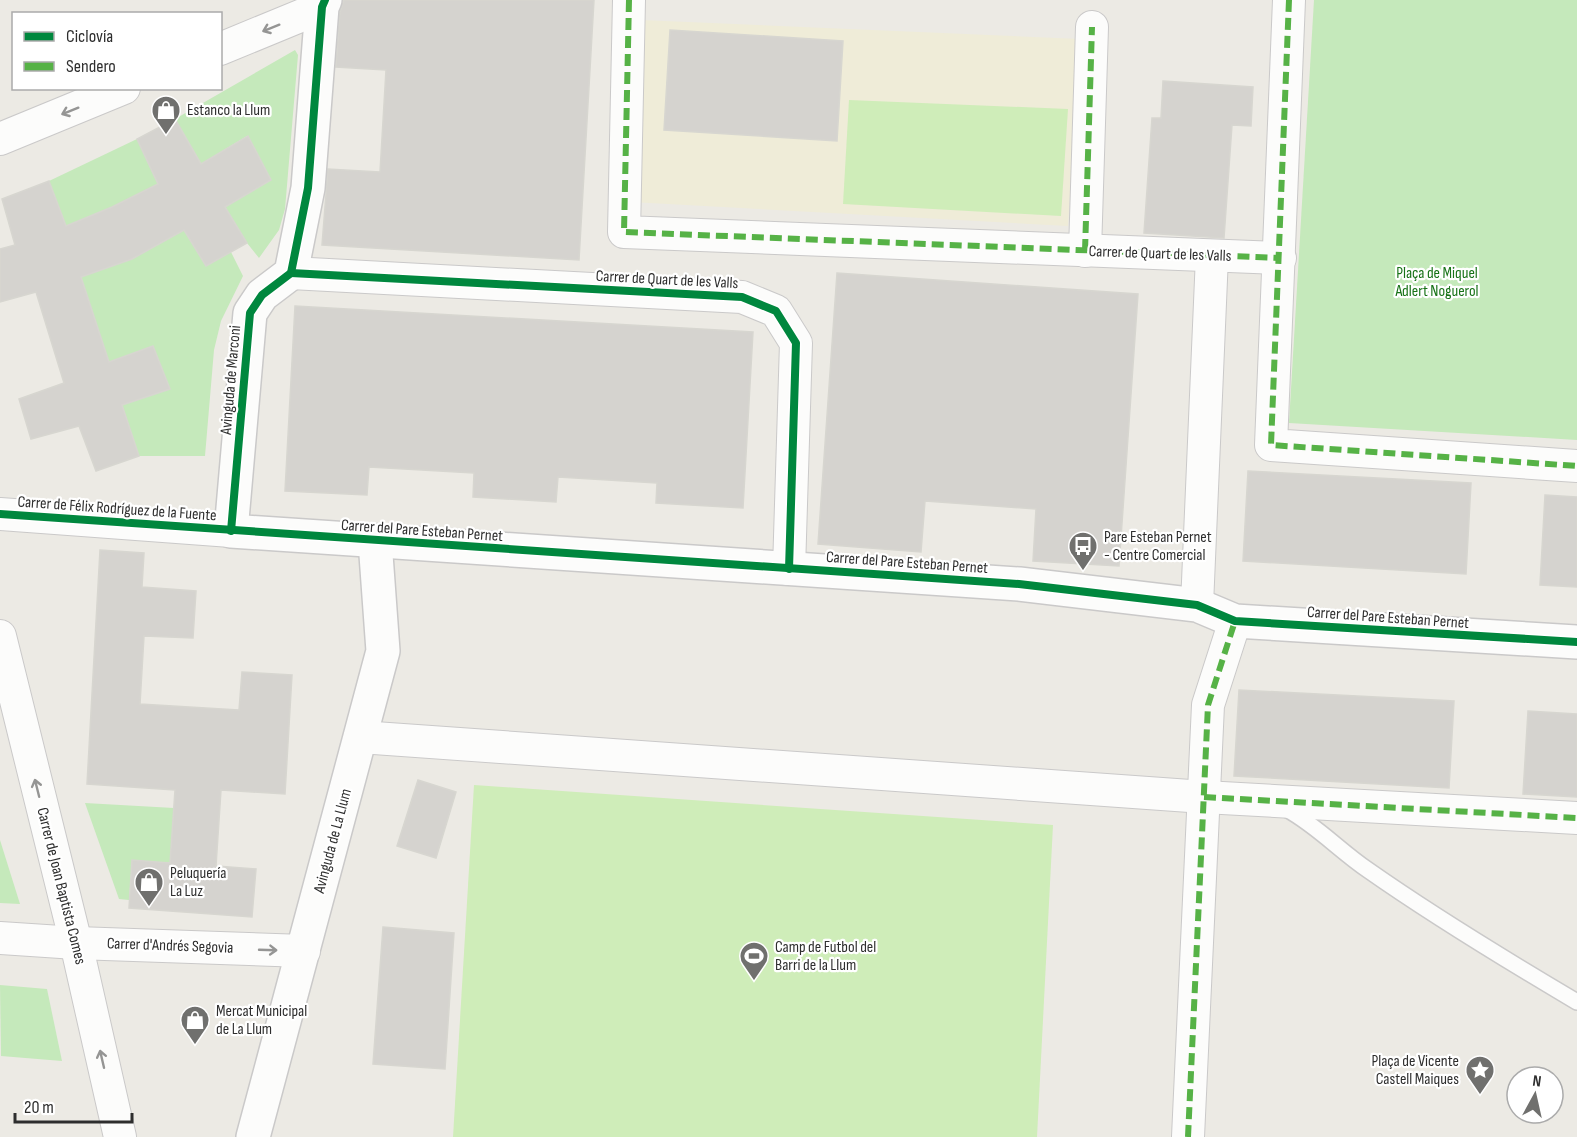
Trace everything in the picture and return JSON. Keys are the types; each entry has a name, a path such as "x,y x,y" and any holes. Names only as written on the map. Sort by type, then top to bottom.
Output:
{"street":[{"name":"Carrer de Quart de les Valls","path":"629,0 624,232 1280,258"},
{"path":"1289,0 1272,445 1577,466"},
{"path":"222,48 323,4 308,188 291,273"},
{"path":"1085,250 1092,27"},
{"path":"0,139 119,90"},
{"path":"1197,605 1212,256"},
{"name":"Carrer de Quart de les Valls","path":"291,273 742,297 776,311 796,343 789,569"},
{"name":"Avinguda de Marconi","path":"231,531 250,313 262,295 291,273"},
{"name":"Carrer de Félix Rodríguez de la Fuente","path":"0,514 231,531"},
{"name":"Carrer del Pare Esteban Pernet","path":"231,531 1019,584 1197,605 1234,621 1577,642"},
{"name":"Avinguda de La Llum","path":"253,1137 382,651 375,541"},
{"path":"1188,1137 1208,705 1234,621"},
{"name":"Carrer de Joan Baptista Comes","path":"0,636 76,943 120,1137"},
{"path":"360,737 1204,797 1577,818"},
{"name":"Carrer d'Andrés Segovia","path":"0,938 304,951"}],"lane":[{"path":"1204,797 1281,806 1303,818 1366,869 1486,948 1577,1002"}],"shaded area":[{"path":"641,20 1080,39 1068,226 631,202"}],"green space":[{"name":"Plaça de Miquel Adlert Noguerol","path":"1314,0 1577,0 1577,440 1289,423"},
{"path":"295,50 298,55 285,209 279,230 259,258 225,207 271,180 247,136 201,164 175,119"},
{"path":"849,100 1068,109 1061,216 843,204"},
{"path":"137,139 158,184 112,207 66,226 49,181"},
{"path":"184,230 231,252 243,276 221,321 214,350 205,456 139,456 122,405 170,389 153,346 109,362 81,277 132,259"},
{"name":"Camp de Futbol del Barri de la Llum","path":"474,785 1053,825 1037,1137 453,1137"},
{"path":"85,803 174,808 170,863 132,860 129,900 119,899"},
{"path":"0,840 20,904 0,903"},
{"path":"0,985 47,989 62,1061 1,1056"}],"building":[{"path":"344,0 594,0 579,260 322,245 328,169 380,172 386,70 336,67 340,12"},
{"path":"670,30 843,41 837,141 664,130"},
{"path":"1163,81 1253,87 1251,126 1232,125 1224,238 1144,233 1152,118 1161,118"},
{"path":"175,119 201,164 248,136 271,180 225,207 247,243 206,266 184,230 132,259 81,277 109,362 153,346 170,389 122,405 139,456 96,471 79,426 31,439 19,399 64,383 36,292 0,302 0,249 15,245 2,199 49,181 66,226 112,207 158,184 137,139"},
{"path":"837,273 1138,294 1119,566 1033,561 1036,509 925,501 921,552 818,544"},
{"path":"295,306 753,332 743,508 656,503 657,483 558,477 556,502 473,497 474,473 369,467 367,495 285,491"},
{"path":"1248,471 1471,483 1466,574 1243,561"},
{"path":"1545,495 1577,497 1577,587 1540,585"},
{"path":"100,550 144,553 142,587 196,591 193,638 144,636 140,704 239,710 242,672 292,675 285,794 221,790 216,866 256,869 252,917 129,908 132,860 170,863 175,790 87,784"},
{"path":"1239,690 1454,701 1449,788 1234,776"},
{"path":"1528,711 1577,714 1577,797 1523,794"},
{"path":"418,780 456,792 436,858 397,846"},
{"path":"383,927 454,933 445,1069 373,1064"}],"marked path":[{"path":"629,0 624,232 1280,258"},
{"path":"1289,0 1271,445 1577,466"},
{"path":"1085,251 1092,27"},
{"path":"1188,1137 1208,705 1235,621"},
{"path":"1204,797 1577,818"}],"cycle path":[{"path":"231,531 250,313 262,295 291,273 308,188 322,7 325,0"},
{"path":"291,273 742,297 776,311 796,343 789,569"},
{"path":"0,514 1019,584 1197,605 1235,621 1577,642"}],"place":[{"name":"Estanco la Llum","path":"166,136"},
{"name":"Pare Esteban Pernet - Centre Comercial","path":"1083,572"},
{"name":"Peluquería La Luz","path":"149,908"},
{"name":"Camp de Futbol del Barri de la Llum","path":"754,982"},
{"name":"Mercat Municipal de La Llum","path":"195,1046"},
{"name":"Plaça de Vicente Castell Maiques","path":"1480,1096"}]}
